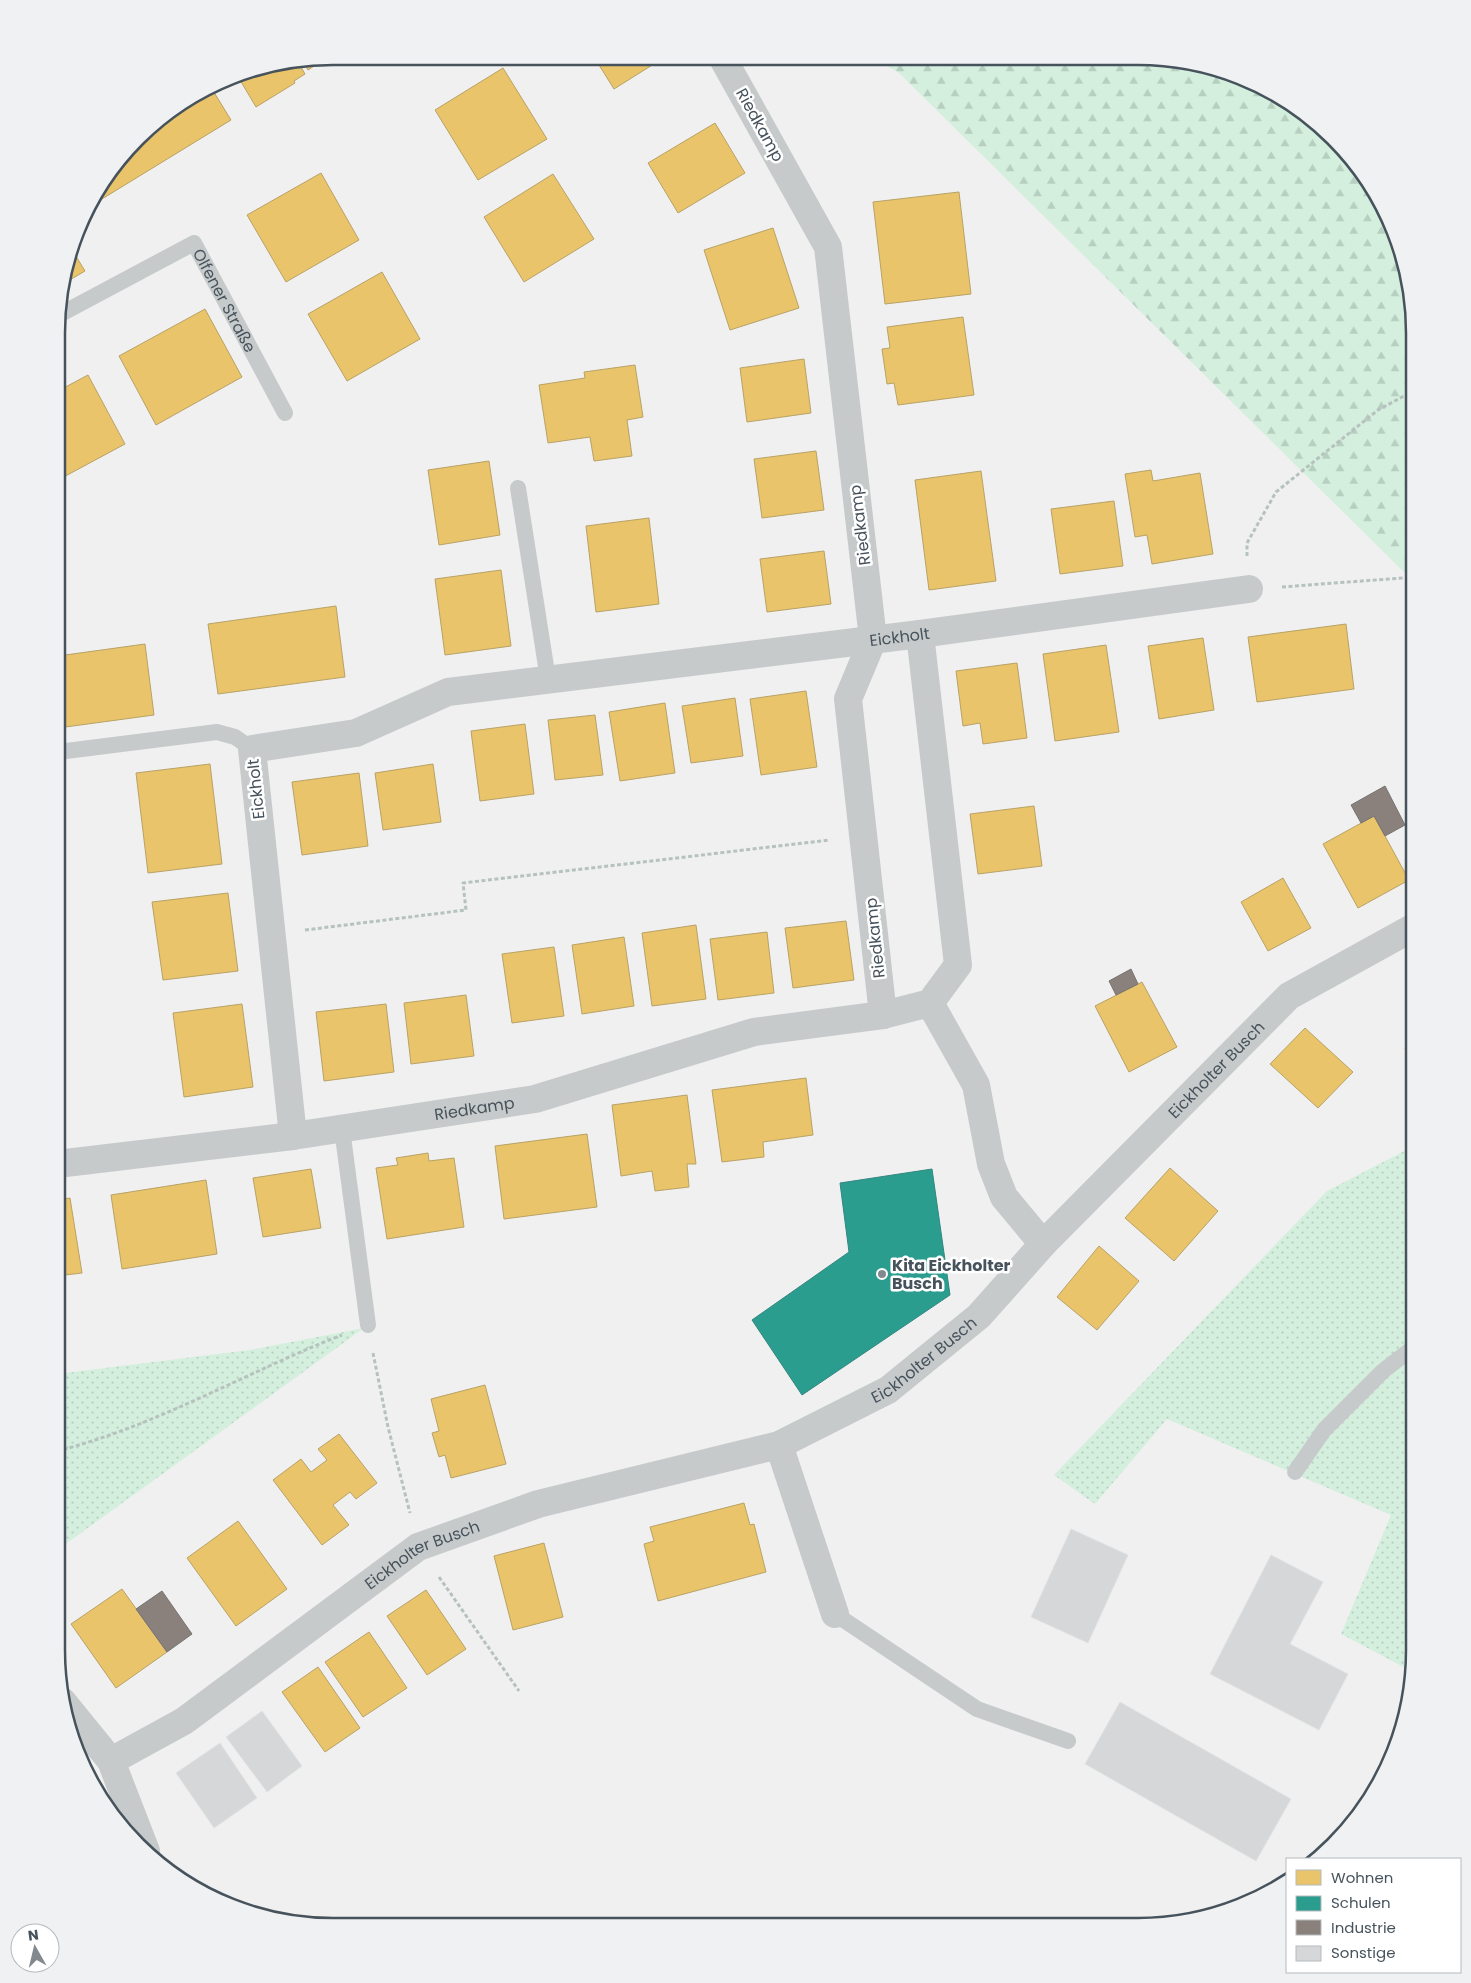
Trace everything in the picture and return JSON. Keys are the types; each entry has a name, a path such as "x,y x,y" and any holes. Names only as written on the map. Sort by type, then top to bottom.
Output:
{"street":[{"name":"Riedkamp","path":"726,65 828,247 873,639 848,699 883,1015"},
{"name":"Eickholt","path":"293,1136 252,749 356,733 448,692 548,678 920,634 1249,589"},
{"path":"920,634 958,964 930,1003 976,1085 991,1164 1004,1197 1043,1244"},
{"name":"Eickholter Busch","path":"111,1761 184,1721 418,1547 538,1504 779,1444 888,1390 979,1316 1043,1244 1289,996 1406,931"},
{"name":"Riedkamp","path":"65,1163 293,1136 535,1099 754,1032 883,1015 930,1003"},
{"path":"779,1444 835,1614"},
{"path":"73,1714 111,1761 140,1835"}],"lane":[{"name":"Olfener Straße","path":"66,311 194,243 285,413"},
{"path":"518,488 548,678"},
{"path":"65,751 218,732 235,736 252,749"},
{"path":"342,1129 368,1325"},
{"path":"1295,1472 1324,1430 1384,1371 1406,1353"},
{"path":"835,1614 977,1708 1068,1741"}],"path":[{"path":"1406,395 1378,410 1276,492 1247,543 1249,589 1406,578"},
{"path":"272,935 466,910 463,883 864,836"},
{"path":"65,1448 138,1425 219,1391 288,1356 368,1325 388,1427 418,1547 519,1691"}],"green space":[{"path":"884,65 1138,65 1173,67 1207,74 1240,85 1287,110 1315,132 1351,170 1370,199 1386,231 1401,281 1406,333 1406,574 898,72"},
{"path":"1406,1150 1405,1668 1341,1634 1391,1515 1167,1419 1095,1504 1054,1475 1327,1191"},
{"path":"364,1328 65,1544 65,1373 250,1350"}],"building: Wohnen":[{"path":"599,65 652,65 614,89"},
{"path":"301,67 305,74 294,81 295,83 256,107 241,81 264,74"},
{"path":"503,68 547,139 478,180 435,110"},
{"path":"215,93 231,120 101,200 120,170 132,156 156,132 184,110"},
{"path":"715,123 745,173 678,213 648,163"},
{"path":"321,173 359,240 286,282 247,215"},
{"path":"553,174 594,239 524,282 484,217"},
{"path":"959,192 971,294 885,304 873,202"},
{"path":"773,228 799,308 730,330 704,250"},
{"path":"76,257 85,271 70,280"},
{"path":"382,272 420,339 347,381 308,314"},
{"path":"205,309 242,377 156,425 119,356"},
{"path":"963,317 974,395 898,405 894,383 887,384 882,349 890,348 887,327"},
{"path":"804,359 811,413 747,422 740,368"},
{"path":"635,365 643,417 627,420 632,456 594,461 590,437 548,443 539,385 585,378 584,372"},
{"path":"88,375 125,444 65,476 65,387"},
{"path":"816,451 824,510 762,518 754,459"},
{"path":"489,461 500,535 439,545 428,470"},
{"path":"1151,470 1153,481 1200,473 1213,554 1152,564 1147,535 1135,537 1125,474"},
{"path":"981,471 996,581 929,590 915,480"},
{"path":"1114,501 1123,566 1060,574 1051,509"},
{"path":"649,518 659,604 596,612 586,526"},
{"path":"824,551 831,604 767,612 760,559"},
{"path":"501,570 511,646 445,655 435,579"},
{"path":"336,606 345,677 218,694 208,624"},
{"path":"1346,624 1354,689 1257,702 1248,637"},
{"path":"1203,638 1214,710 1159,719 1148,646"},
{"path":"145,644 154,715 65,727 65,655"},
{"path":"1106,645 1119,732 1055,741 1043,654"},
{"path":"1017,663 1027,738 983,744 980,723 963,726 956,671"},
{"path":"806,691 817,767 761,775 750,699"},
{"path":"735,698 743,756 691,763 682,706"},
{"path":"665,703 675,773 620,781 609,712"},
{"path":"595,715 603,775 555,780 548,720"},
{"path":"525,724 534,794 480,801 471,731"},
{"path":"210,764 222,864 148,873 136,773"},
{"path":"433,764 441,822 383,830 375,773"},
{"path":"359,773 368,846 302,855 292,782"},
{"path":"1034,806 1042,866 978,874 970,814"},
{"path":"1374,816 1406,875 1406,882 1358,908 1323,844"},
{"path":"1283,878 1311,928 1268,951 1241,902"},
{"path":"228,893 238,971 163,980 152,902"},
{"path":"846,921 854,980 793,988 785,928"},
{"path":"696,925 706,999 652,1006 642,933"},
{"path":"767,932 774,993 718,1000 710,939"},
{"path":"624,937 634,1006 582,1014 572,945"},
{"path":"554,947 564,1016 512,1023 502,954"},
{"path":"1142,982 1177,1047 1129,1072 1095,1006"},
{"path":"466,995 474,1056 411,1064 404,1003"},
{"path":"242,1004 253,1087 184,1097 173,1013"},
{"path":"386,1004 394,1072 324,1081 316,1012"},
{"path":"1305,1028 1353,1072 1318,1108 1270,1064"},
{"path":"806,1078 813,1135 763,1142 764,1157 722,1162 712,1090"},
{"path":"687,1095 696,1164 687,1164 689,1187 655,1191 652,1171 621,1176 612,1105"},
{"path":"587,1134 597,1207 504,1219 495,1146"},
{"path":"428,1153 429,1161 454,1158 464,1227 387,1239 376,1168 398,1165 396,1158"},
{"path":"1170,1168 1218,1211 1174,1261 1125,1218"},
{"path":"311,1169 321,1228 263,1237 253,1178"},
{"path":"206,1180 217,1254 122,1269 111,1195"},
{"path":"70,1198 82,1273 65,1275 65,1199"},
{"path":"1099,1246 1139,1281 1097,1330 1057,1297"},
{"path":"485,1385 506,1464 451,1478 445,1455 439,1457 432,1433 439,1431 431,1399"},
{"path":"339,1434 377,1483 356,1499 350,1492 333,1505 349,1525 322,1545 273,1480 301,1459 311,1472 327,1460 318,1449"},
{"path":"744,1503 750,1525 754,1524 766,1572 658,1601 644,1544 654,1541 650,1527"},
{"path":"238,1521 287,1589 236,1626 187,1558"},
{"path":"544,1543 563,1617 513,1630 494,1556"},
{"path":"122,1589 167,1652 116,1688 71,1624"},
{"path":"426,1590 466,1649 427,1675 387,1616"},
{"path":"369,1632 407,1688 363,1717 325,1662"},
{"path":"318,1667 360,1728 325,1752 282,1692"}],"building: Schulen":[{"name":"Kita Eickholter Busch","path":"932,1169 950,1295 802,1395 752,1320 849,1252 840,1183"}],"building: Industrie":[{"path":"1385,786 1405,825 1385,836 1374,816 1361,823 1351,805"},
{"path":"1131,969 1138,984 1116,995 1109,981"},
{"path":"162,1591 192,1634 167,1652 136,1609"}],"building: Sonstige":[{"path":"1071,1529 1128,1555 1088,1643 1031,1617"},
{"path":"1271,1555 1323,1582 1290,1644 1348,1674 1319,1730 1210,1674"},
{"path":"1120,1702 1291,1799 1256,1861 1085,1764"},
{"path":"262,1711 302,1766 267,1792 226,1737"},
{"path":"220,1743 257,1798 214,1828 176,1773"}],"place":[{"name":"Kita Eickholter Busch","path":"882,1274"}]}
